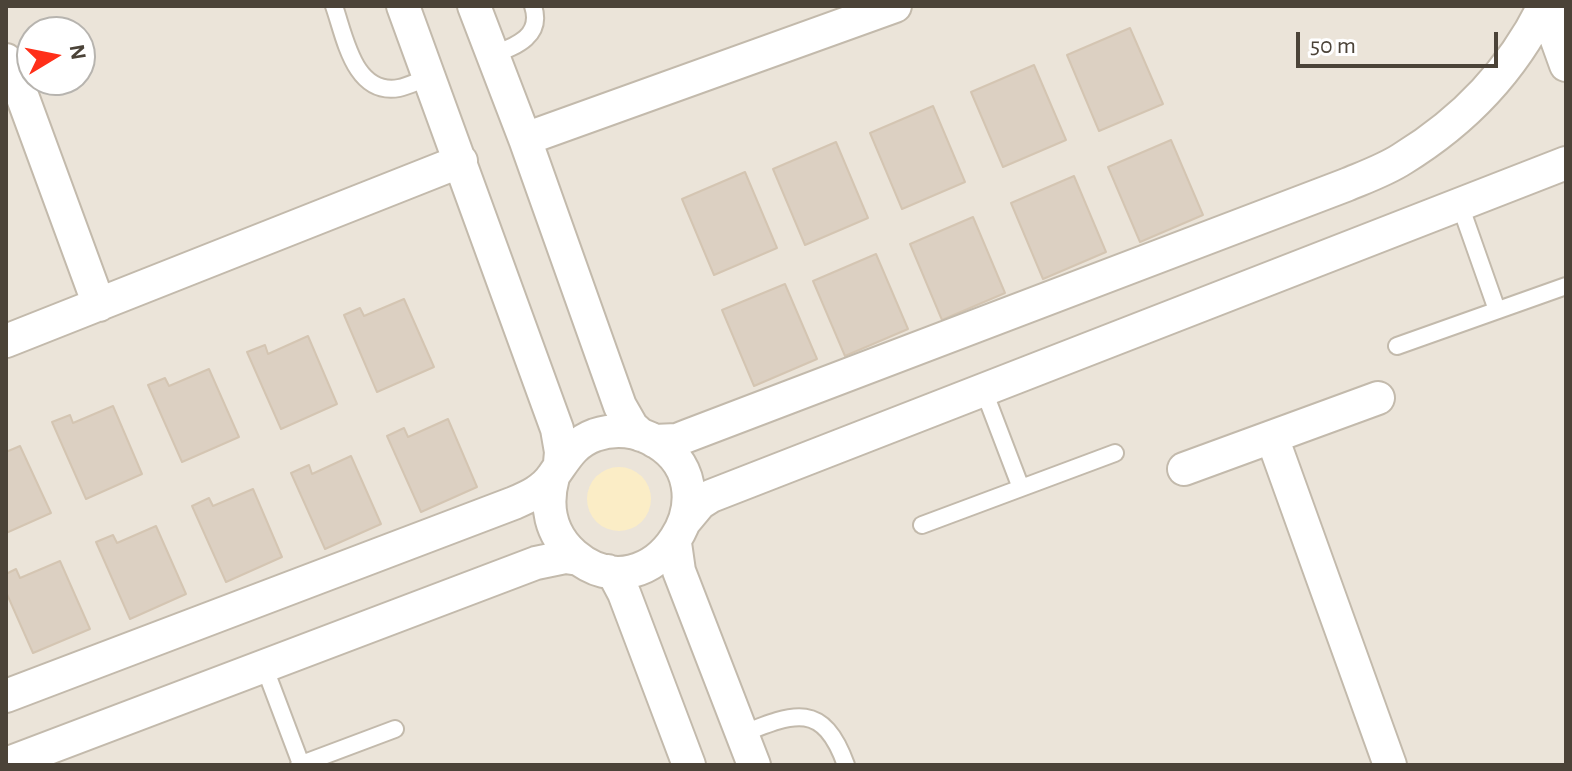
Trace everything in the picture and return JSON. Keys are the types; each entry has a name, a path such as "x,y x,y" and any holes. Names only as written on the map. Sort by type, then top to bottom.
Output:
{"street":[{"path":"403,6 557,429 561,452 549,492 552,523 558,537 594,565 615,576 624,593 680,762"},
{"path":"474,6 620,406 625,417 667,450 684,476 688,491 680,532 679,571 754,765"},
{"path":"6,696 514,503 541,488 581,441 595,435 610,431 677,440 1346,185 1400,161 1449,128 1492,87 1528,39 1544,6"},
{"path":"1552,6 1553,29 1566,65"},
{"path":"525,139 889,7"},
{"path":"6,60 16,79 99,305"},
{"path":"6,341 461,161"},
{"path":"6,764 536,563 565,557 594,565 638,569 652,563 680,532 700,503 711,496 1566,163"},
{"path":"1184,469 1378,398"},
{"path":"1272,437 1390,765"}],"lane":[{"path":"334,6 358,72 369,82 383,88 398,88 430,77"},
{"path":"493,55 520,45 529,37 535,26 533,6"},
{"path":"1460,205 1497,310"},
{"path":"1397,346 1566,286"},
{"path":"984,391 1021,488"},
{"path":"922,525 1115,453"},
{"path":"264,666 300,765 395,729"},
{"path":"742,734 782,718 800,716 818,722 832,734 846,765"}],"shaded area":[{"path":"6,6 1566,6 1566,765 6,765"}],"sand":[{"path":"619,467 642,476 651,499 642,522 619,531 596,522 587,499 596,476"}],"building":[{"path":"1130,28 1163,104 1099,131 1067,55"},
{"path":"1034,65 1066,140 1003,167 971,92"},
{"path":"933,106 965,182 902,209 870,133"},
{"path":"1171,140 1203,215 1140,242 1108,167"},
{"path":"836,142 868,218 805,245 773,169"},
{"path":"745,172 777,248 714,275 682,199"},
{"path":"1074,176 1106,252 1043,279 1011,203"},
{"path":"973,217 1005,293 942,320 910,244"},
{"path":"876,254 908,329 845,356 813,281"},
{"path":"785,284 817,359 754,386 722,310"},
{"path":"404,299 434,367 377,392 344,315 360,308 364,316"},
{"path":"308,336 337,404 281,429 247,352 265,345 268,354"},
{"path":"209,369 239,437 182,462 148,385 165,378 169,386"},
{"path":"113,406 142,474 86,499 52,422 70,415 73,423"},
{"path":"448,419 477,487 421,512 387,436 404,428 408,437"},
{"path":"20,446 51,513 6,533 6,452"},
{"path":"351,456 381,524 325,549 291,473 309,465 312,474"},
{"path":"253,489 282,557 226,582 192,506 209,498 213,506"},
{"path":"156,526 186,594 130,619 96,542 113,535 117,543"},
{"path":"60,561 90,629 33,653 6,592 6,574 16,569 20,578"}]}
